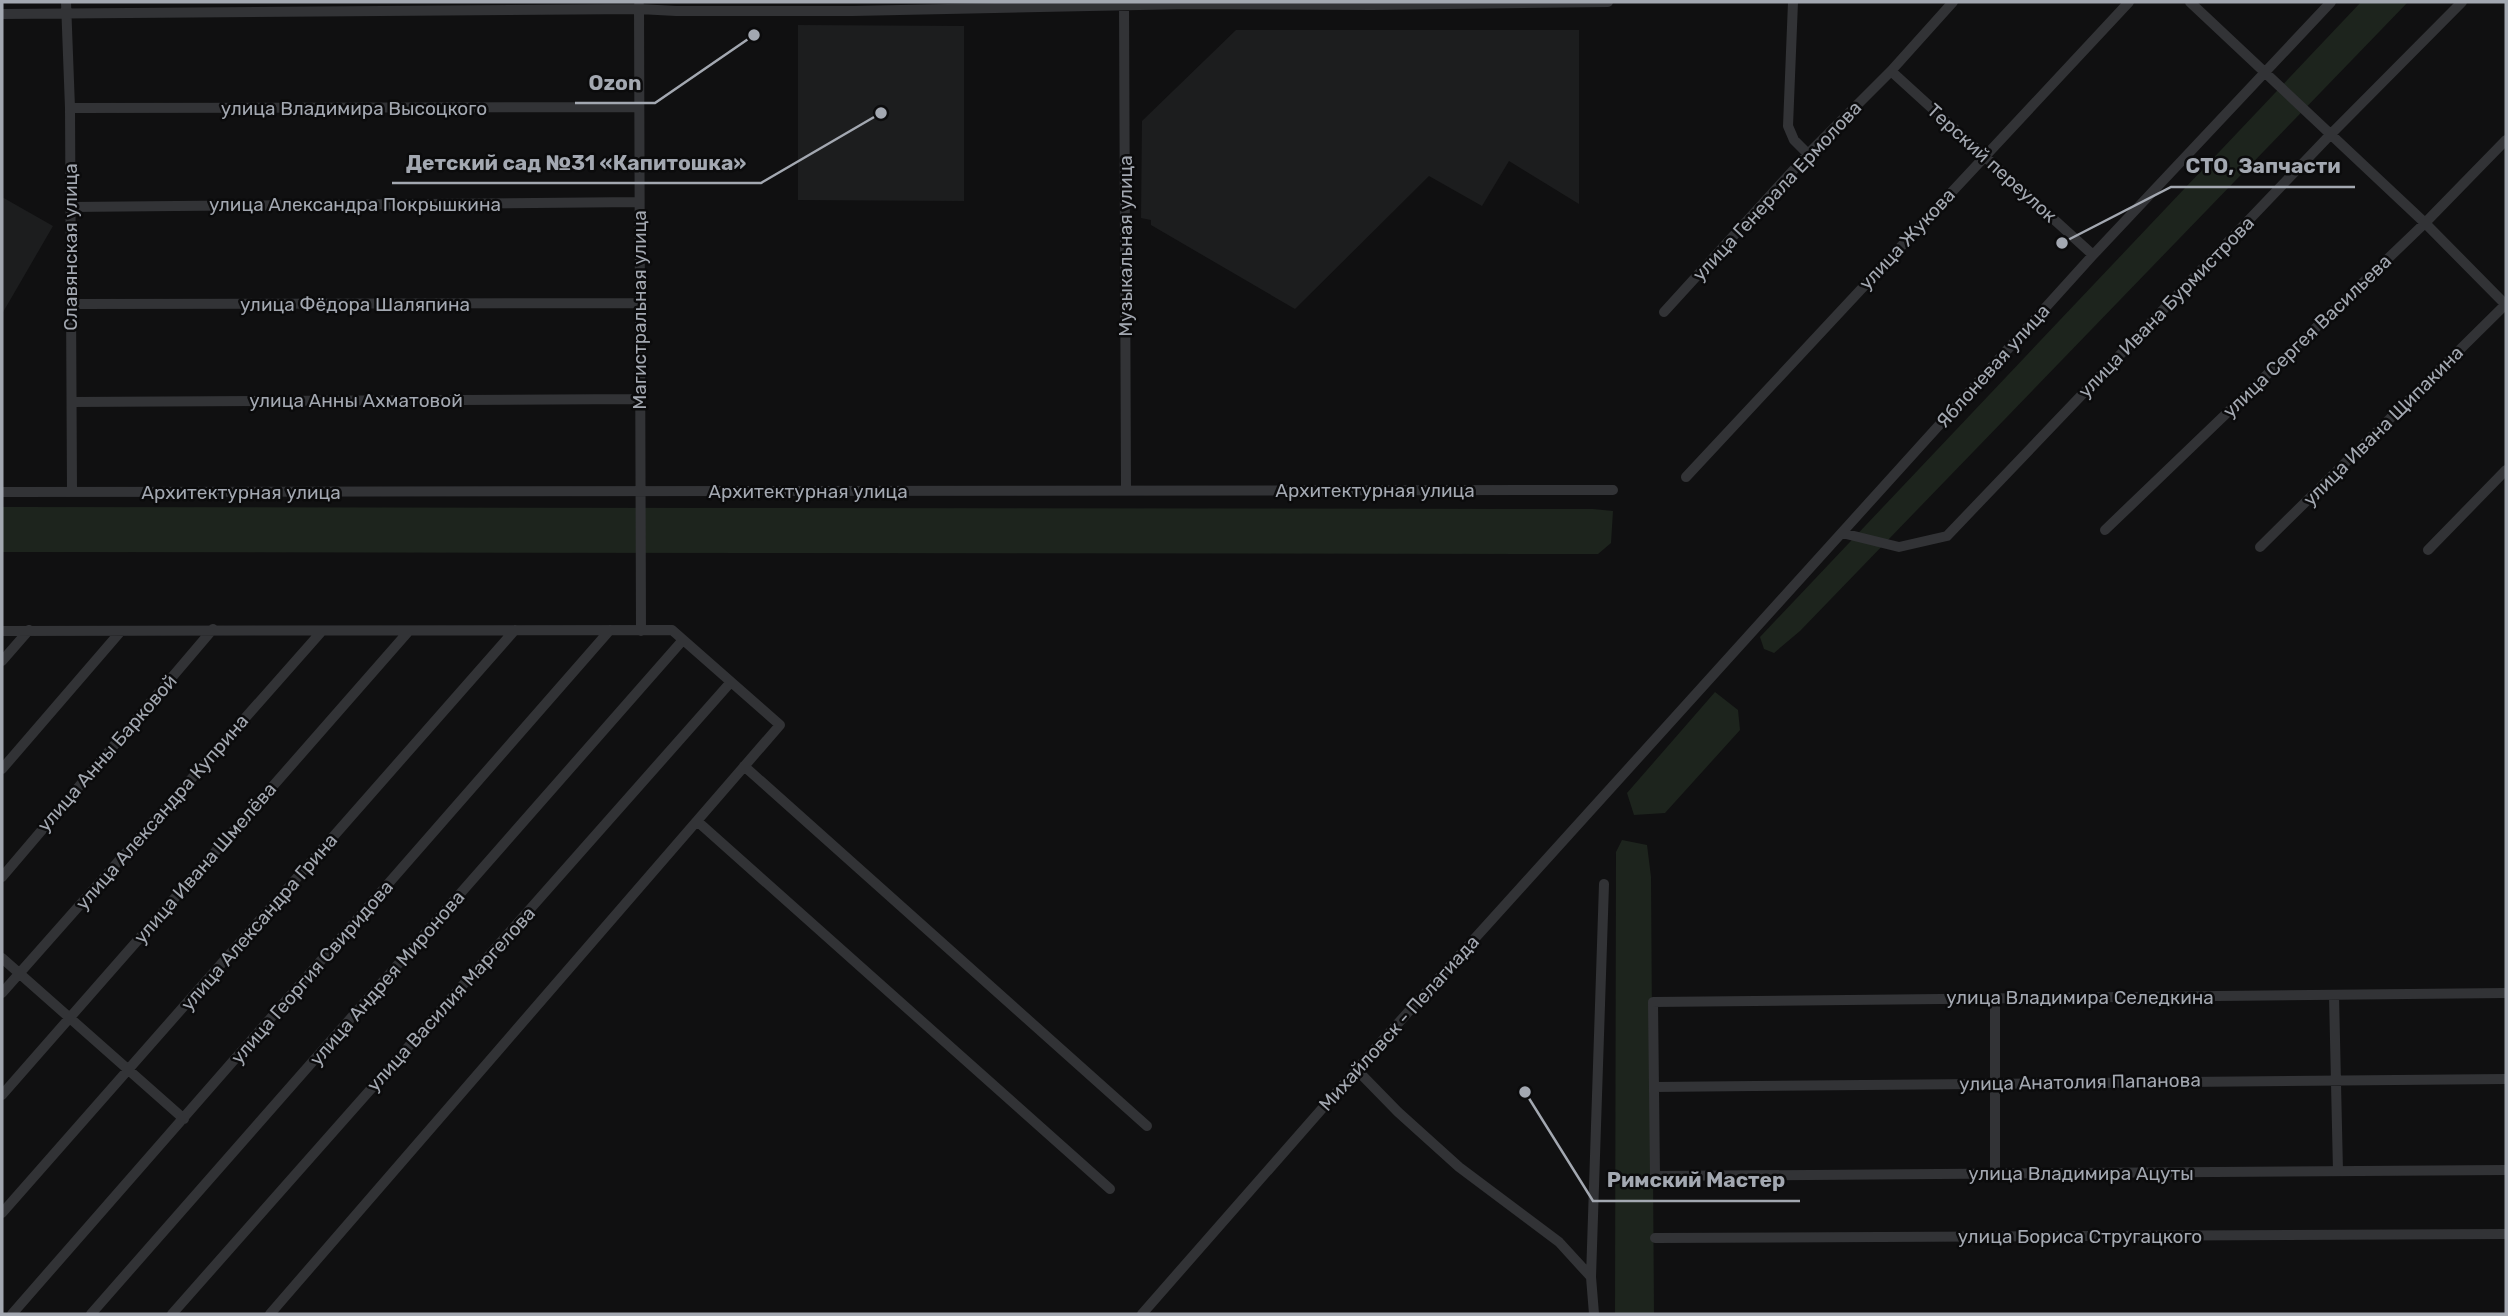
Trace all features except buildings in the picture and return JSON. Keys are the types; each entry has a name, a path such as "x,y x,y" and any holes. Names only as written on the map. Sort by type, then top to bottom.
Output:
{"street":[{"name":"Славянская улица","path":"66,2 72,491"},
{"path":"2,14 639,5 676,11 853,11 1124,3 1608,2"},
{"path":"1793,2 1788,126 1794,140 1808,155"},
{"name":"улица Генерала Ермолова","path":"1664,312 1953,2"},
{"name":"улица Жукова","path":"1686,477 2129,2"},
{"path":"2190,2 2425,223 2506,305"},
{"name":"Яблоневая улица","path":"1659,734 2093,255 2331,2"},
{"name":"улица Ивана Бурмистрова","path":"1842,533 1899,547 1947,536 2330,135 2462,2"},
{"name":"Музыкальная улица","path":"1124,3 1126,490"},
{"name":"Магистральная улица","path":"639,5 641,631"},
{"name":"Терский переулок","path":"1891,71 2093,255"},
{"name":"улица Владимира Высоцкого","path":"69,108 639,107"},
{"name":"улица Сергея Васильева","path":"2105,530 2425,223 2506,140"},
{"name":"улица Александра Покрышкина","path":"70,206 639,202"},
{"name":"улица Фёдора Шаляпина","path":"71,304 639,303"},
{"name":"улица Ивана Щипакина","path":"2260,547 2506,305"},
{"name":"улица Анны Ахматовой","path":"72,402 639,398"},
{"path":"2428,550 2506,470"},
{"name":"Архитектурная улица","path":"2,492 1613,490"},
{"name":"улица Анны Барковой","path":"2,877 213,629"},
{"path":"2,661 29,630"},
{"name":"улица Александра Грина","path":"2,1213 515,630"},
{"name":"улица Георгия Свиридова","path":"12,1314 610,630"},
{"path":"2,631 672,630 780,725 270,1314"},
{"path":"2,769 121,631"},
{"name":"улица Александра Куприна","path":"2,993 322,631"},
{"name":"улица Ивана Шмелёва","path":"2,1095 408,632"},
{"name":"улица Андрея Миронова","path":"91,1314 682,641"},
{"name":"улица Василия Маргелова","path":"172,1314 730,683"},
{"name":"Михайловск - Пелагиада","path":"1142,1314 1356,1069 1659,734"},
{"path":"744,766 1147,1126"},
{"path":"697,821 1110,1189"},
{"path":"1594,1314 1591,1277 1604,884"},
{"path":"2,958 184,1119"},
{"name":"улица Владимира Селедкина","path":"1654,1087 1653,1002 2506,993"},
{"path":"2334,995 2338,1171"},
{"path":"1995,998 1995,1173"},
{"path":"1356,1069 1389,1104 1459,1167 1559,1242 1591,1277"},
{"name":"улица Анатолия Папанова","path":"1654,1087 2506,1079"},
{"name":"улица Владимира Ацуты","path":"1654,1087 1655,1175 2506,1170"},
{"name":"улица Бориса Стругацкого","path":"1655,1238 2506,1234"}],"shaded area":[{"path":"2361,2 2408,2 1800,631 1774,653 1764,649 1760,637"},
{"path":"798,25 964,26 964,201 798,200"},
{"path":"1236,30 1579,30 1579,204 1509,161 1482,206 1429,176 1295,309 1151,225 1151,220 1141,218 1142,121"},
{"path":"2,197 53,226 2,314"},
{"path":"2,507 1613,511 1611,543 1598,554 2,552"},
{"path":"1715,692 1738,710 1740,730 1665,813 1634,815 1627,793"},
{"path":"1622,840 1647,845 1651,877 1654,1314 1615,1314 1616,852"}],"place":[{"name":"Ozon","path":"754,35"},
{"name":"Детский сад №31 «Капитошка»","path":"881,113"},
{"name":"СТО, Запчасти","path":"2062,243"},
{"name":"Римский Мастер","path":"1525,1092"}]}
